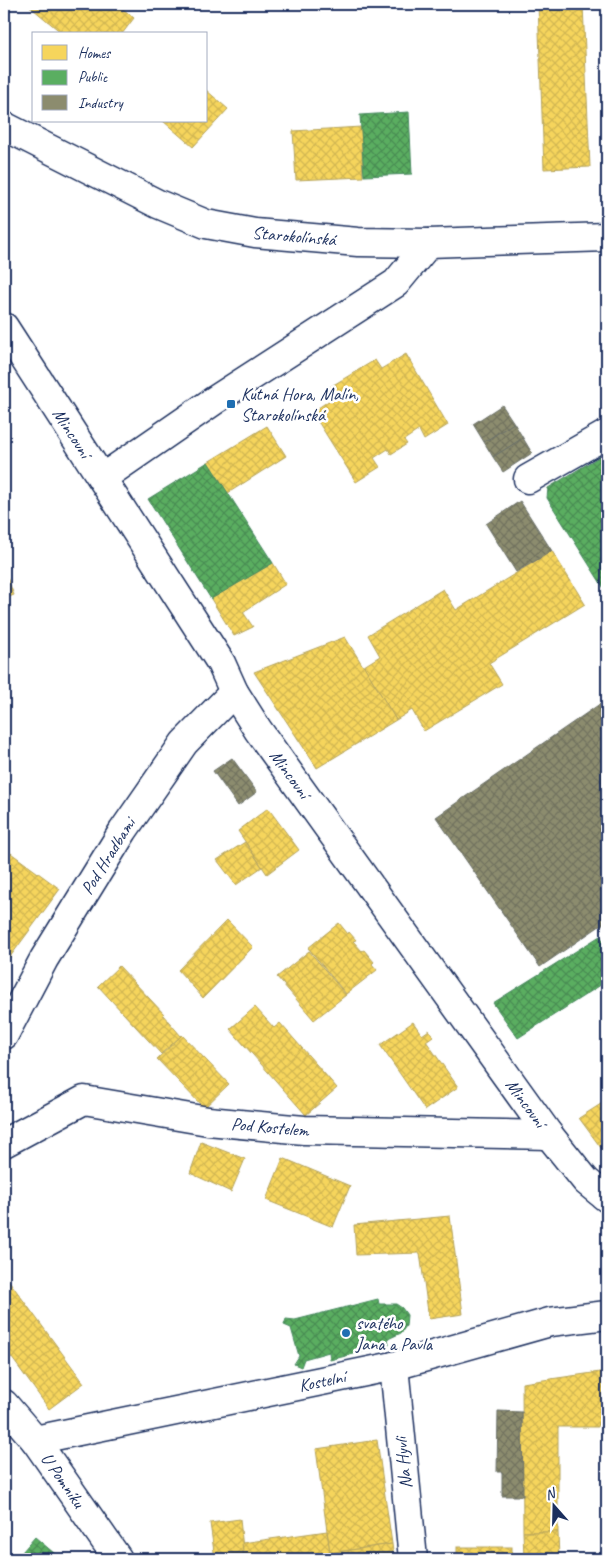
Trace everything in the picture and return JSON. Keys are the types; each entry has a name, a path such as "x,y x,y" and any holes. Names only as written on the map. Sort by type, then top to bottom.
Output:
{"street":[{"name":"Starokolínská","path":"4,126 158,204 206,224 255,233 358,242 429,243 607,237"},
{"path":"102,478 215,400 396,283 429,243"},
{"name":"Mincovní","path":"4,327 221,663 234,692 258,730 549,1136 586,1181 607,1198"},
{"path":"528,480 607,434"},
{"name":"Pod Hradbami","path":"4,1035 44,959 123,831 184,743 234,692"},
{"name":"Pod Kostelem","path":"4,1143 84,1100 208,1121 304,1130 549,1136"},
{"name":"Kostelní","path":"35,1440 394,1366 550,1322 607,1315"},
{"name":"Na Hyvli","path":"394,1366 413,1559"},
{"name":"U Pomníku","path":"4,1404 35,1440 118,1559"}],"building: Homes":[{"path":"27,4 117,4 134,18 124,32 61,32"},
{"path":"538,4 583,4 590,167 544,169"},
{"path":"208,92 228,109 193,147 164,122 208,122"},
{"path":"361,127 363,177 296,180 293,131"},
{"path":"406,354 448,425 424,440 419,430 404,440 407,444 391,454 388,449 374,458 380,467 356,482 312,412 336,396 330,387 375,360 381,369"},
{"path":"267,426 286,456 228,493 208,462"},
{"path":"552,551 585,604 489,663 502,684 424,731 412,710 396,720 364,666 380,656 368,635 443,589 456,610"},
{"path":"273,563 286,584 243,612 253,627 234,636 211,599"},
{"path":"4,570 14,595 4,599"},
{"path":"345,637 396,720 317,768 254,672"},
{"path":"268,808 299,850 267,874 238,831"},
{"path":"245,842 262,867 236,885 217,860"},
{"path":"4,848 60,889 10,957 4,953"},
{"path":"227,920 253,947 203,998 178,970"},
{"path":"339,923 356,940 353,941 374,962 372,964 377,970 346,994 308,948"},
{"path":"309,951 346,995 314,1020 277,977"},
{"path":"119,966 164,1014 181,1036 161,1054 98,986"},
{"path":"255,1007 274,1028 280,1023 337,1088 306,1115 230,1029"},
{"path":"413,1022 422,1035 429,1030 433,1036 426,1041 458,1087 425,1110 380,1045"},
{"path":"182,1035 229,1084 204,1108 157,1059"},
{"path":"607,1100 607,1156 579,1118"},
{"path":"201,1142 245,1159 231,1192 190,1173"},
{"path":"283,1158 350,1186 333,1227 266,1200"},
{"path":"450,1216 463,1314 429,1319 420,1253 356,1255 354,1225"},
{"path":"4,1274 84,1383 49,1409 4,1347"},
{"path":"607,1371 607,1409 602,1410 598,1427 558,1427 558,1532 523,1532 522,1383"},
{"path":"377,1440 392,1544 330,1553 316,1449"},
{"path":"240,1519 244,1559 215,1559 210,1523"},
{"path":"327,1531 330,1553 290,1559 244,1559 242,1543"},
{"path":"523,1532 558,1532 559,1559 524,1559"},
{"path":"392,1544 394,1559 290,1559 330,1553"},
{"path":"457,1547 512,1547 512,1559 457,1559"}],"building: Public":[{"path":"409,112 412,174 364,176 360,115"},
{"path":"607,452 607,593 547,498 548,488"},
{"path":"208,462 273,563 211,599 148,499"},
{"path":"600,936 607,946 607,981 518,1038 493,1003"},
{"name":"svatého Jana a Pavla","path":"378,1299 379,1304 396,1304 407,1315 406,1326 401,1333 388,1339 389,1345 330,1360 329,1352 304,1359 301,1367 294,1364 299,1356 291,1328 284,1325 286,1319 295,1320"},
{"path":"35,1537 61,1559 16,1559"}],"building: Industry":[{"path":"502,405 514,423 484,442 473,424"},
{"path":"514,423 523,438 493,457 484,442"},
{"path":"523,438 532,453 503,472 493,457"},
{"path":"520,501 552,551 516,572 486,524"},
{"path":"607,699 607,921 540,967 436,817"},
{"path":"232,758 257,792 238,806 213,771"},
{"path":"498,1411 522,1412 523,1496 502,1496 502,1472 497,1472"}],"place":[{"name":"Kutná Hora, Malín, Starokolínská","path":"231,404"},
{"name":"svatého Jana a Pavla","path":"346,1333"}]}
